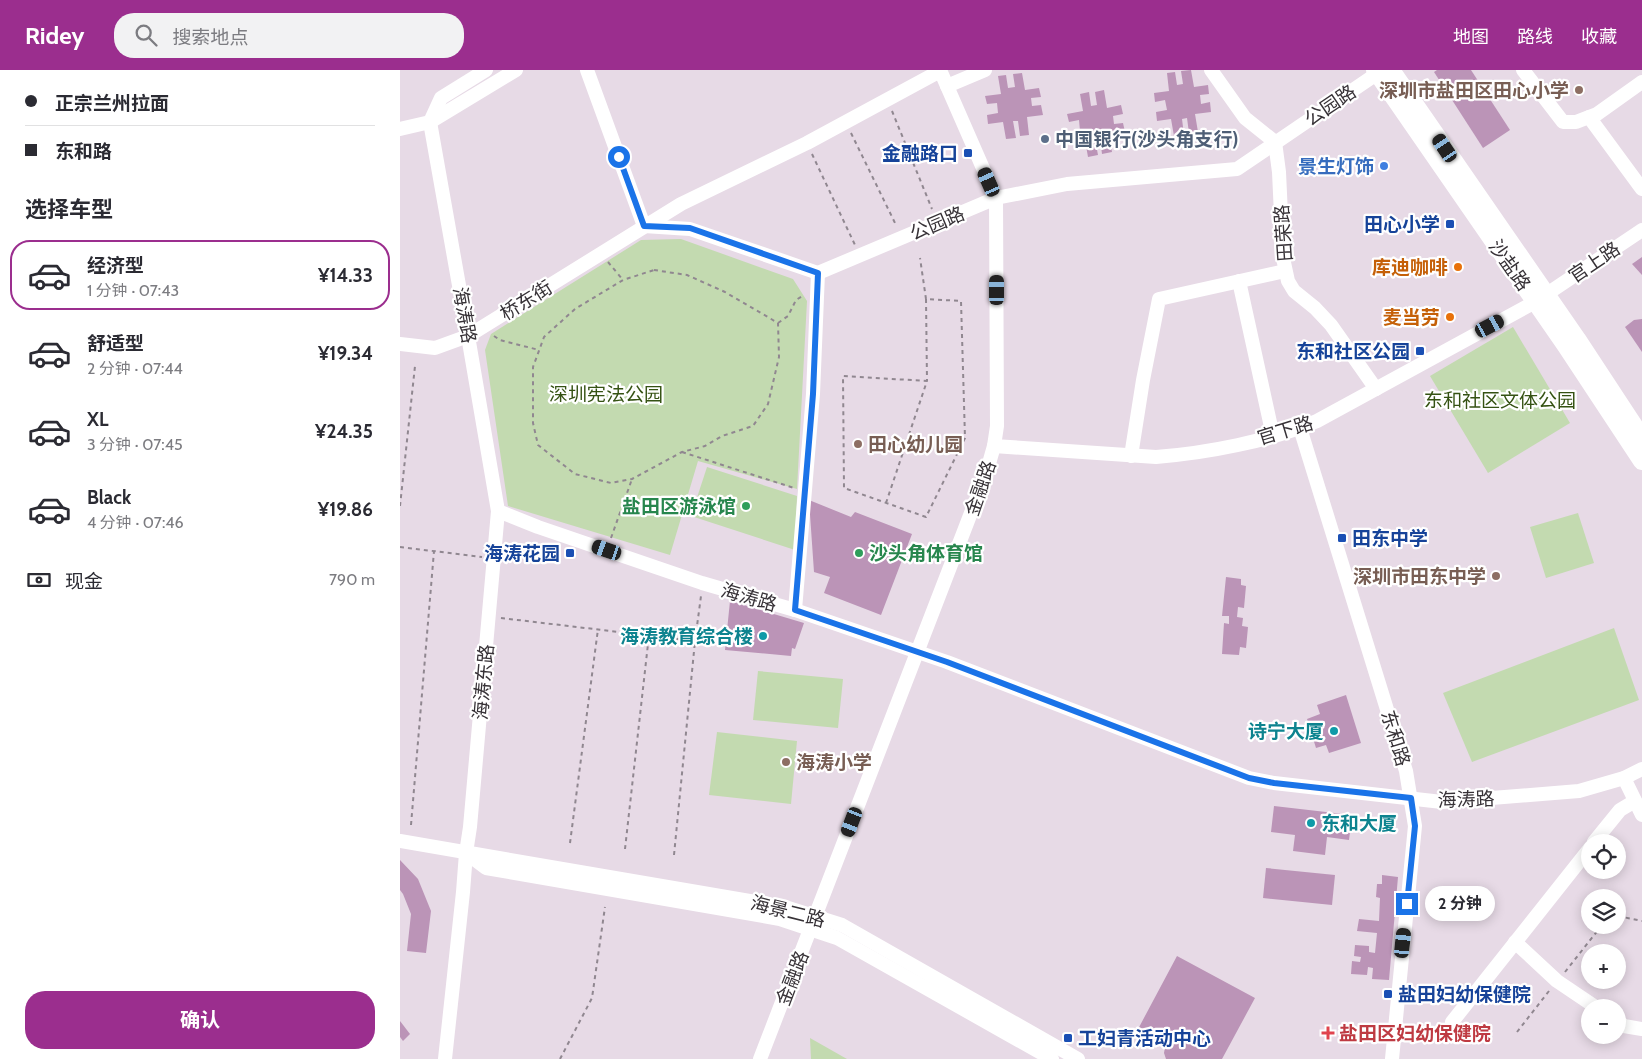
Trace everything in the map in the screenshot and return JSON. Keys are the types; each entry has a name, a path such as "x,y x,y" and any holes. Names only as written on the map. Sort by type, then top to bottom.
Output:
{"main road":[{"name":"沙盐路","path":"1381,71 1541,299 1642,438"},
{"name":"沙盐路","path":"1541,299 1642,461"}],"street":[{"path":"430,122 441,98 486,70"},
{"path":"400,129 430,122 516,70"},
{"path":"586,70 644,226 690,228 818,273 813,394 795,610"},
{"path":"947,86 985,70"},
{"path":"1211,70 1245,118 1275,142"},
{"path":"1523,70 1562,122 1576,122 1597,114 1642,82"},
{"name":"桥东街","path":"400,344 435,348 468,336 681,204 807,143 940,71"},
{"name":"金融路","path":"760,1059 986,474 994,446 997,426 996,198 940,71"},
{"name":"公园路","path":"818,273 996,198 1067,184 1237,169 1381,71"},
{"path":"1589,117 1642,189"},
{"name":"海涛路","path":"430,122 498,511 702,583 795,610 918,652 1249,778 1274,783 1442,802 1578,791 1624,778 1642,769"},
{"name":"田荣路","path":"1275,142 1278,159 1285,271 1288,281 1294,291 1331,324 1376,389"},
{"name":"官上路","path":"1541,299 1642,230"},
{"path":"1131,456 1158,298 1285,271"},
{"path":"1239,281 1273,436"},
{"name":"官下路","path":"994,446 1156,457 1181,455 1273,436 1317,421 1541,299"},
{"name":"东和路","path":"1300,428 1406,771 1411,798 1415,826 1392,1059"},
{"name":"海涛东路","path":"445,1059 470,827 498,511"},
{"path":"1624,778 1642,816"},
{"path":"1600,834 1620,810 1635,801"},
{"name":"海景二路","path":"400,841 466,853 486,868 780,919 842,926 1078,1059"},
{"path":"1452,1022 1581,859"},
{"name":"海景二路","path":"813,923 836,938 1052,1059"},
{"path":"1515,942 1558,981 1584,999"},
{"path":"1626,1026 1642,1029"}],"path":[{"path":"887,100 932,209"},
{"path":"846,122 898,228"},
{"path":"807,143 857,249"},
{"path":"601,253 623,280"},
{"path":"886,503 927,381 926,298 920,258"},
{"path":"654,270 687,275 725,292 778,323 779,357 768,404 753,426 722,436 705,446 682,452 632,479 611,484 575,474 538,444 533,423 533,367 544,337 575,309 623,280 654,270"},
{"path":"778,323 788,316 796,300 818,288"},
{"path":"926,298 961,301 964,438 926,517 844,488 843,376 927,381"},
{"path":"484,326 490,334 500,340 539,350"},
{"path":"400,506 415,366"},
{"path":"682,452 805,492"},
{"path":"607,550 632,479"},
{"path":"400,547 494,558"},
{"path":"411,824 434,551"},
{"path":"674,855 702,583"},
{"path":"489,616 695,641"},
{"path":"570,843 598,629"},
{"path":"625,849 649,635"},
{"path":"560,1059 592,998 605,907"},
{"path":"1626,918 1642,921"}],"green space":[{"name":"深圳宪法公园","path":"681,239 793,279 807,301 797,489 698,461 670,555 508,506 485,350 491,334 641,240"},
{"name":"东和社区文体公园","path":"1513,327 1570,423 1488,473 1430,376"},
{"name":"盐田区游泳馆","path":"707,467 797,496 795,550 691,516"},
{"path":"1578,513 1594,563 1546,578 1530,527"},
{"path":"1614,628 1639,700 1472,762 1443,693"},
{"path":"758,671 843,679 838,728 753,720"},
{"path":"717,732 797,741 791,804 709,795"},
{"path":"810,1038 847,1059 811,1059"}],"building":[{"path":"1191,70 1194,87 1208,85 1209,94 1200,95 1201,104 1210,102 1211,112 1195,114 1198,132 1189,133 1187,118 1182,119 1184,135 1174,136 1171,119 1157,121 1156,112 1167,110 1165,100 1155,102 1154,93 1169,91 1167,73 1175,72 1177,85 1183,84 1181,71"},
{"path":"1437,70 1471,70 1510,130 1483,148 1434,72"},
{"path":"1022,73 1025,90 1039,88 1041,97 1031,98 1032,106 1041,105 1043,115 1027,117 1029,135 1020,136 1018,121 1013,121 1016,138 1006,139 1003,122 988,124 987,115 998,113 997,103 987,104 985,96 1001,94 998,76 1006,75 1008,88 1015,87 1013,74"},
{"path":"1104,90 1107,108 1121,105 1123,114 1113,116 1114,124 1123,123 1125,132 1109,135 1112,152 1102,154 1100,138 1095,139 1098,155 1088,157 1085,140 1071,142 1069,133 1080,131 1079,120 1069,122 1067,114 1083,111 1080,94 1089,92 1091,106 1097,105 1095,92"},
{"path":"1642,257 1642,275 1632,264"},
{"path":"1642,319 1642,352 1625,327 1634,320"},
{"name":"沙头角体育馆","path":"809,500 851,517 855,512 912,534 881,615 824,593 830,577 814,572"},
{"path":"1226,577 1241,579 1241,585 1246,586 1244,608 1238,607 1237,617 1243,618 1242,626 1248,627 1246,648 1240,647 1239,655 1222,654 1224,623 1229,624 1229,616 1222,616"},
{"name":"海涛教育综合楼","path":"730,601 804,623 795,649 792,648 791,656 725,650"},
{"name":"诗宁大厦","path":"1346,695 1361,743 1329,753 1326,745 1316,748 1307,719 1320,714 1317,705"},
{"name":"东和大厦","path":"1274,806 1352,815 1349,840 1327,837 1325,855 1293,851 1295,835 1271,832"},
{"path":"400,860 418,879 431,911 426,953 407,951 411,914 400,890"},
{"path":"1266,868 1335,875 1332,905 1263,898"},
{"path":"1382,875 1398,877 1389,980 1372,979 1373,968 1368,967 1367,975 1351,974 1352,961 1360,962 1361,957 1354,956 1355,945 1369,946 1369,952 1375,953 1377,933 1357,931 1359,919 1379,921 1380,898 1376,897 1377,884 1382,884"},
{"path":"1177,956 1255,998 1222,1059 1166,1059 1165,1047 1137,1031"},
{"path":"400,1021 410,1034 403,1041 400,1037"}],"place":[{"name":"深圳市盐田区田心小学","path":"1579,90"},
{"name":"中国银行(沙头角支行)","path":"1045,139"},
{"name":"金融路口","path":"968,153"},
{"name":"景生灯饰","path":"1384,166"},
{"name":"田心小学","path":"1450,224"},
{"name":"库迪咖啡","path":"1458,267"},
{"name":"麦当劳","path":"1450,317"},
{"name":"东和社区公园","path":"1420,351"},
{"name":"田心幼儿园","path":"858,444"},
{"name":"盐田区游泳馆","path":"746,506"},
{"name":"田东中学","path":"1342,538"},
{"name":"海涛花园","path":"570,553"},
{"name":"沙头角体育馆","path":"859,553"},
{"name":"深圳市田东中学","path":"1496,576"},
{"name":"海涛教育综合楼","path":"763,636"},
{"name":"诗宁大厦","path":"1334,731"},
{"name":"海涛小学","path":"786,762"},
{"name":"东和大厦","path":"1311,823"},
{"name":"盐田妇幼保健院","path":"1388,994"},
{"name":"盐田区妇幼保健院","path":"1328,1033"},
{"name":"工妇青活动中心","path":"1068,1038"}],"route":[{"path":"619,157 644,226 690,228 818,273 813,394 795,610 947,662 1249,778 1274,783 1411,798 1415,826 1407,904"}]}
